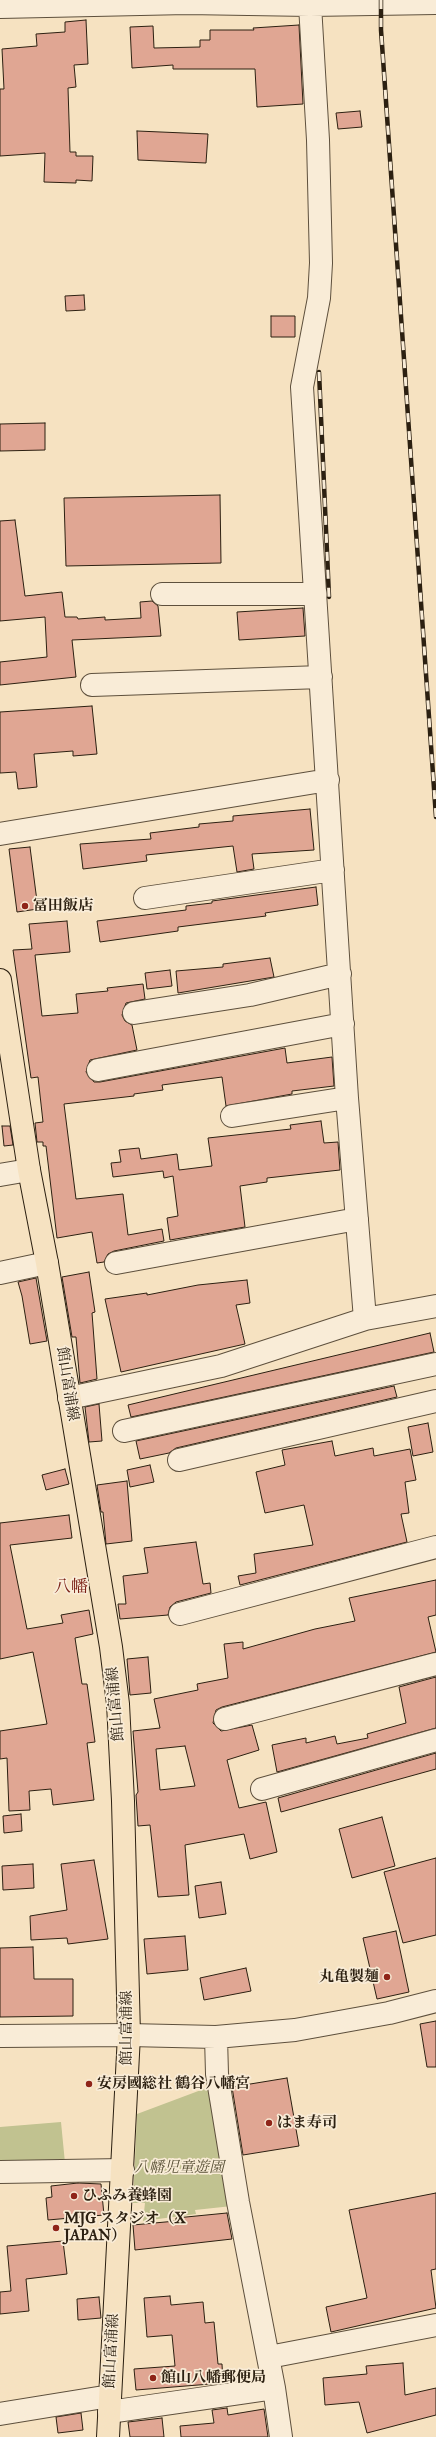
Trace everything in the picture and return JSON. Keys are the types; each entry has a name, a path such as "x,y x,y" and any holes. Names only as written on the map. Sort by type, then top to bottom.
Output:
{"main road":[{"name":"館山富浦線","path":"0,980 29,1170 47,1263 111,1647 118,1704 123,1801 129,2035 108,2437"}],"street":[{"path":"0,7 187,2 310,5 436,3"},
{"path":"310,5 318,140 321,263 319,298 302,387 348,1098 365,1319"},
{"path":"162,594 316,594"},
{"path":"92,685 321,677"},
{"path":"0,834 328,780"},
{"path":"145,898 333,870"},
{"path":"134,1013 250,995 340,974"},
{"path":"98,1070 343,1024"},
{"path":"232,1116 348,1098"},
{"path":"0,1175 29,1170"},
{"path":"116,1263 358,1219"},
{"path":"0,1273 47,1263"},
{"path":"70,1398 220,1366 365,1319 436,1306"},
{"path":"124,1431 436,1364"},
{"path":"179,1460 436,1401"},
{"path":"180,1614 436,1547"},
{"path":"225,1719 436,1664"},
{"path":"262,1789 436,1740"},
{"path":"0,2036 129,2035 216,2037 295,2030 382,2014 436,2001"},
{"path":"216,2037 217,2074 238,2202 269,2357 281,2437"},
{"path":"0,2172 123,2170"},
{"path":"269,2357 436,2325"},
{"path":"0,2414 274,2388"}],"green space":[{"name":"八幡児童遊園","path":"209,2087 232,2206 195,2210 196,2214 143,2221 145,2203 133,2203 137,2114"},
{"path":"61,2122 65,2163 0,2163 0,2127"}],"building":[{"path":"86,20 88,64 74,65 76,87 68,88 70,152 76,152 76,156 93,156 92,181 76,180 76,183 44,182 45,153 0,156 0,89 4,89 2,49 37,46 36,34 65,32 65,22"},
{"path":"299,25 303,104 257,107 255,69 173,69 173,65 132,68 130,27 153,26 154,48 200,47 200,40 210,40 210,30 254,30 253,28"},
{"path":"360,111 362,127 338,129 336,113"},
{"path":"137,131 208,134 206,163 138,160"},
{"path":"84,295 85,310 66,311 65,296"},
{"path":"271,316 295,316 295,337 271,337"},
{"path":"45,423 45,450 0,451 0,424"},
{"path":"220,495 221,563 66,566 64,498"},
{"path":"15,520 25,596 62,592 65,617 77,617 78,619 105,617 105,620 141,618 140,602 152,601 158,606 161,636 72,640 76,677 0,685 0,662 47,657 45,617 0,621 0,521"},
{"path":"303,608 305,636 239,640 237,612"},
{"path":"92,706 97,754 73,756 73,751 34,754 37,787 18,789 16,772 0,773 0,712"},
{"path":"310,809 314,850 252,854 254,869 237,872 233,846 146,855 147,861 83,869 80,844 151,839 150,833 199,827 199,824 233,821 233,816"},
{"path":"30,847 38,909 17,912 9,849"},
{"path":"316,887 318,905 265,913 266,916 178,927 178,931 100,942 97,921 186,910 186,906 212,903 212,901"},
{"path":"67,921 70,952 35,955 42,1016 78,1013 76,994 108,991 107,988 143,984 145,999 126,1003 122,1015 125,1021 132,1025 137,1050 90,1060 86,1072 94,1082 285,1048 287,1063 332,1057 334,1086 292,1091 292,1094 226,1106 222,1077 162,1085 163,1090 134,1094 134,1096 64,1104 76,1199 123,1194 128,1235 162,1229 164,1241 114,1251 108,1254 104,1262 97,1263 92,1232 57,1238 46,1146 43,1146 43,1142 37,1142 35,1123 43,1122 38,1077 31,1078 13,950 32,949 29,924"},
{"path":"270,958 274,977 178,993 176,971 223,967 223,964"},
{"path":"170,970 172,986 147,989 145,973"},
{"path":"321,1121 324,1143 338,1142 340,1170 267,1178 267,1182 240,1186 245,1227 170,1240 167,1218 178,1216 173,1176 164,1178 163,1171 113,1177 111,1163 121,1162 119,1150 139,1148 141,1159 177,1154 179,1170 212,1166 208,1138 291,1129 290,1125"},
{"path":"2,1126 10,1126 13,1145 4,1146"},
{"path":"89,1272 95,1312 92,1313 97,1379 80,1383 76,1337 72,1337 62,1277"},
{"path":"36,1278 47,1341 30,1344 22,1296 18,1282"},
{"path":"247,1280 250,1303 236,1305 245,1344 121,1372 105,1299 147,1293 147,1295 198,1285"},
{"path":"430,1333 434,1352 131,1417 128,1405"},
{"path":"394,1386 397,1397 176,1448 169,1453 140,1459 136,1441"},
{"path":"99,1404 102,1441 89,1442 85,1407"},
{"path":"428,1423 433,1452 413,1456 408,1427"},
{"path":"332,1441 335,1456 373,1448 374,1456 410,1449 416,1480 405,1482 409,1513 401,1514 407,1542 240,1585 238,1576 256,1573 254,1554 313,1545 304,1505 265,1513 256,1472 285,1465 282,1450"},
{"path":"150,1465 154,1482 130,1487 127,1470"},
{"path":"65,1469 69,1484 46,1490 42,1475"},
{"path":"127,1481 132,1541 106,1544 103,1512 101,1512 97,1485"},
{"path":"69,1515 72,1538 10,1545 27,1629 63,1623 61,1615 89,1610 93,1634 75,1638 82,1684 87,1684 95,1742 87,1743 94,1800 53,1805 51,1789 29,1791 30,1810 9,1811 7,1758 0,1759 0,1731 47,1724 33,1652 0,1659 0,1523"},
{"path":"196,1542 203,1584 210,1583 211,1593 176,1602 170,1607 168,1615 120,1619 118,1604 126,1604 123,1576 148,1573 144,1548"},
{"path":"436,1580 436,1615 428,1617 436,1652 222,1707 216,1710 213,1723 221,1731 252,1725 259,1750 227,1760 239,1808 266,1802 277,1852 250,1859 244,1834 185,1845 189,1895 158,1897 150,1825 138,1826 136,1795 138,1792 133,1731 160,1728 154,1699 198,1690 197,1684 228,1678 224,1644 243,1642 243,1649 315,1629 355,1621 349,1598","holes":["185,1746 195,1786 160,1790 156,1749"]},
{"path":"148,1657 151,1693 130,1695 127,1659"},
{"path":"436,1677 436,1728 277,1772 272,1745 306,1738 306,1743 335,1736 337,1744 368,1738 367,1734 406,1723 399,1687"},
{"path":"436,1753 436,1769 281,1812 278,1798"},
{"path":"21,1814 22,1831 4,1833 3,1816"},
{"path":"382,1817 395,1866 352,1878 339,1829"},
{"path":"436,1858 436,1935 403,1943 384,1872"},
{"path":"94,1860 108,1939 68,1944 67,1938 31,1940 30,1916 67,1910 61,1864"},
{"path":"33,1864 34,1888 3,1890 2,1866"},
{"path":"221,1882 226,1914 199,1918 195,1886"},
{"path":"396,1931 409,1992 377,1999 363,1938"},
{"path":"185,1936 188,1970 147,1974 144,1939"},
{"path":"33,1947 34,1979 73,1979 73,2016 0,2017 0,1948"},
{"path":"246,1968 251,1991 204,2000 200,1978"},
{"path":"436,2021 436,2067 427,2067 420,2024"},
{"path":"287,2078 299,2146 243,2155 232,2087"},
{"path":"78,2183 101,2184 104,2215 48,2220 46,2198 52,2197 51,2186"},
{"path":"436,2193 436,2269 431,2270 436,2308 331,2332 326,2307 367,2298 349,2210"},
{"path":"227,2213 232,2239 135,2250 133,2225 176,2221 176,2218"},
{"path":"63,2241 67,2274 26,2279 29,2311 0,2314 0,2292 11,2291 7,2246"},
{"path":"170,2296 171,2305 203,2302 205,2323 214,2322 218,2364 222,2364 223,2383 136,2390 134,2369 175,2366 172,2335 147,2337 144,2298"},
{"path":"99,2297 101,2318 78,2320 77,2299"},
{"path":"403,2363 405,2395 436,2388 436,2415 367,2433 359,2402 325,2405 323,2378 367,2374 366,2366"},
{"path":"227,2408 228,2415 264,2409 268,2437 181,2437 180,2426 214,2423 212,2410"},
{"path":"81,2413 83,2430 58,2433 56,2417"},
{"path":"162,2418 164,2437 130,2437 128,2422"}],"railway":[{"path":"381,0 381,30 436,817"},
{"path":"319,372 329,597"}],"place":[{"name":"冨田飯店","path":"25,906"},
{"name":"丸亀製麺","path":"387,1977"},
{"name":"安房國総社 鶴谷八幡宮","path":"89,2084"},
{"name":"はま寿司","path":"269,2123"},
{"name":"ひふみ養蜂園","path":"74,2196"},
{"name":"MJG スタジオ（X JAPAN）","path":"56,2228"},
{"name":"館山八幡郵便局","path":"153,2378"}],"district":[{"name":"八幡","path":"71,1588"}]}
